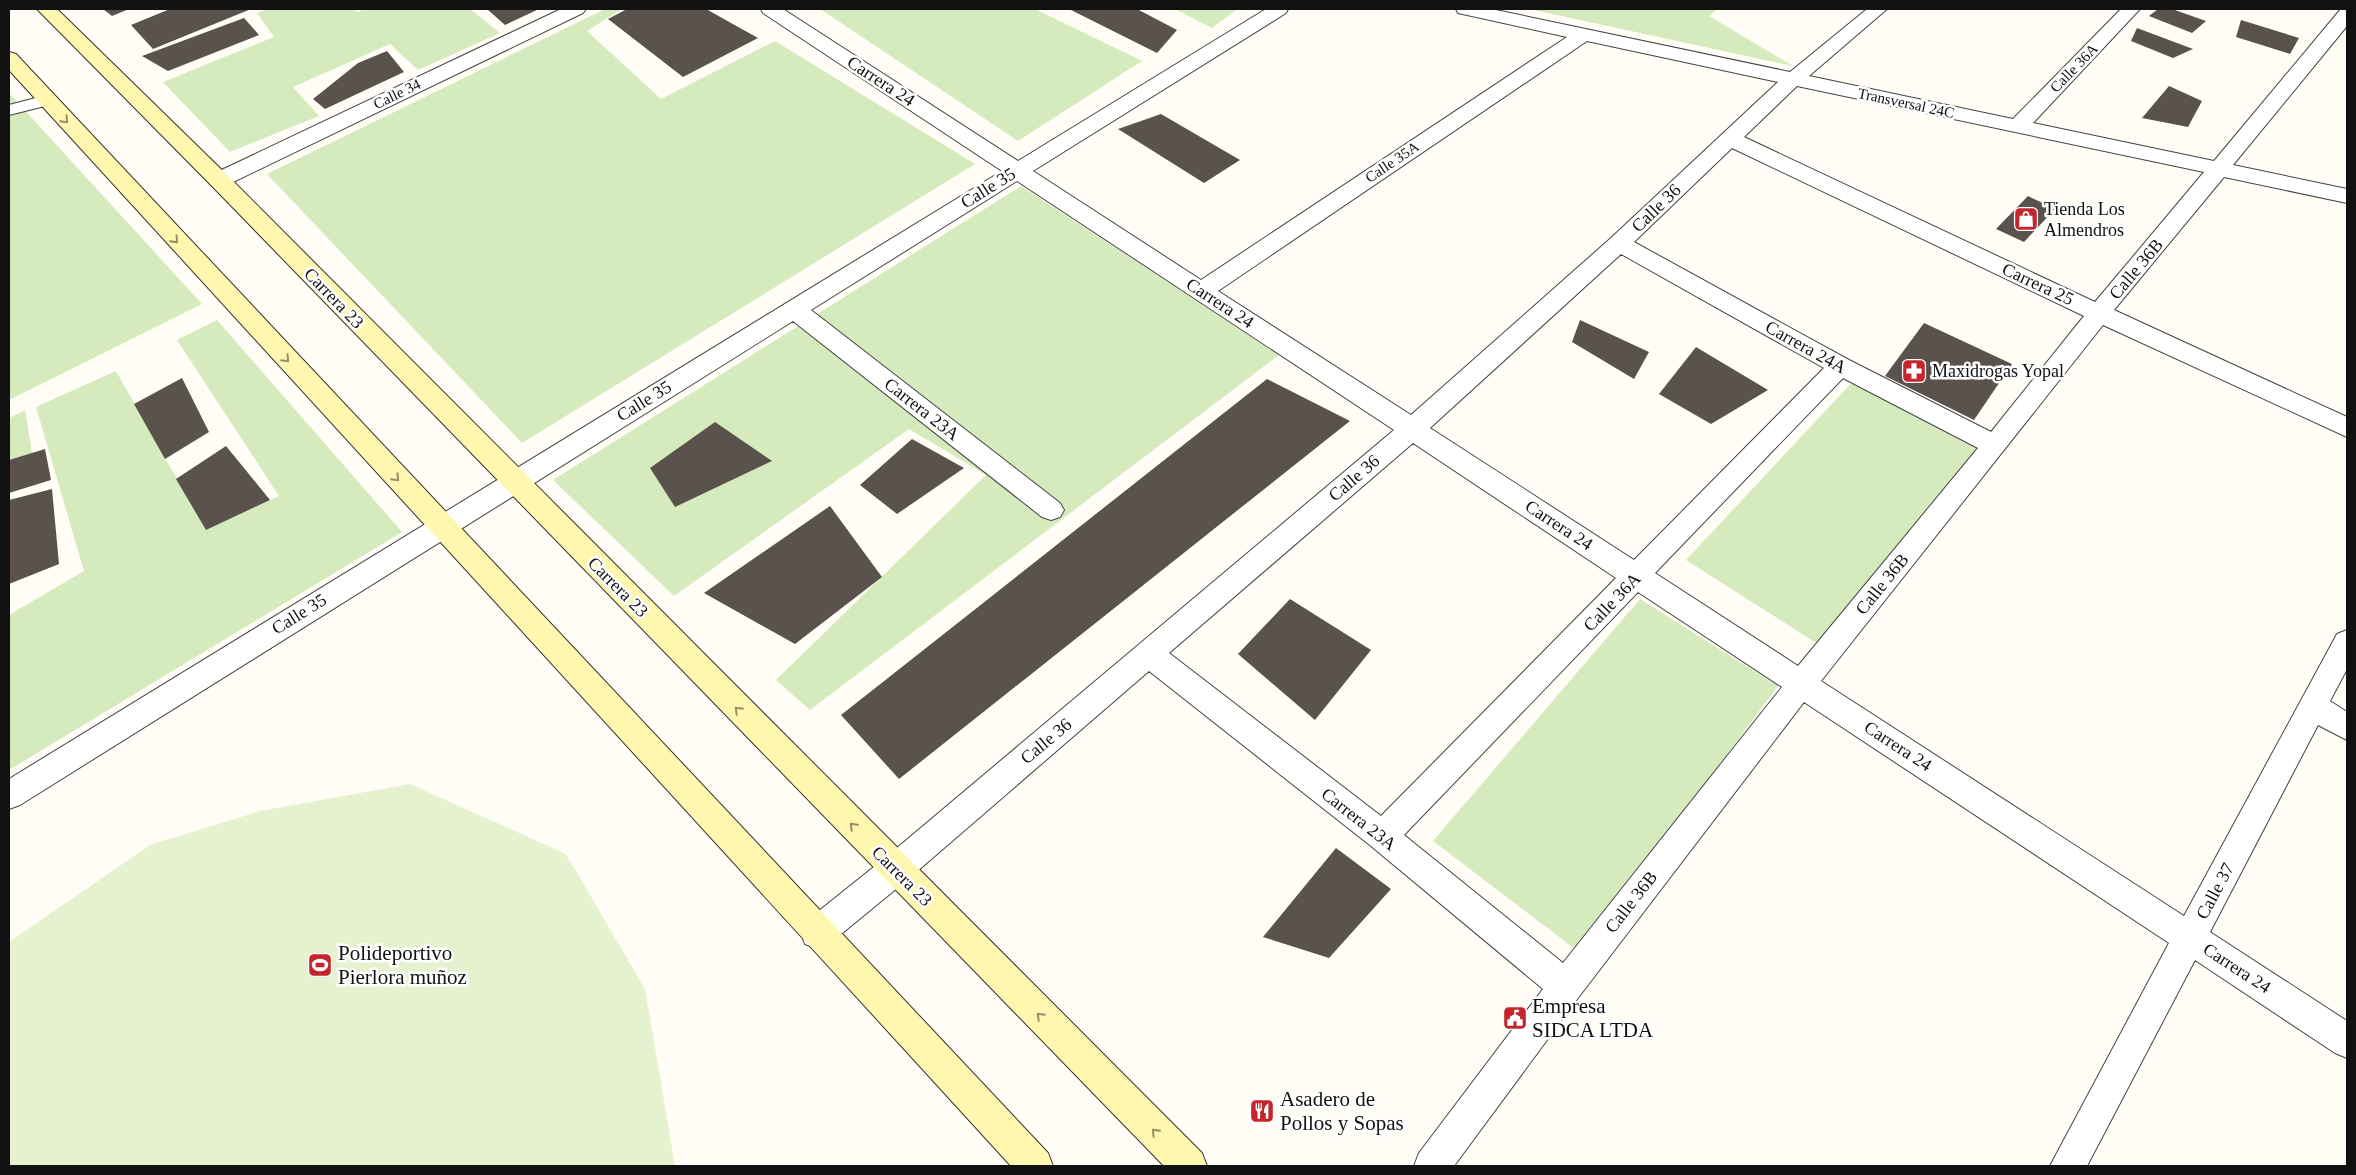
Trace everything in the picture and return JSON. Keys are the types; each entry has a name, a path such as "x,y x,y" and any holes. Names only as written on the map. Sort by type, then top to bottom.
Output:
{"street":[{"name":"Carrera 23","path":"46,9 219,180 1189,1166"},
{"name":"Calle 34","path":"219,180 576,9"},
{"name":"Carrera 24","path":"770,9 2347,1041"},
{"name":"Calle 35","path":"9,795 1279,9"},
{"name":"Transversal 24C","path":"1466,9 2347,196"},
{"name":"Calle 36","path":"817,933 896,870 1412,429 1619,243 1794,78 1878,9"},
{"name":"Calle 36A","path":"2017,127 2131,9"},
{"name":"Calle 36B","path":"1432,1166 1566,986 1802,683 1996,445 2099,313 2347,14"},
{"name":"Calle 35A","path":"1201,290 1584,34"},
{"path":"9,58 817,933 1035,1166"},
{"name":"Carrera 25","path":"1729,138 2347,428"},
{"name":"Carrera 24A","path":"1619,243 1840,366 1996,445"},
{"name":"Carrera 23A","path":"794,309 1051,510"},
{"name":"Calle 36A","path":"1382,836 1840,366"},
{"name":"Calle 37","path":"2068,1166 2347,642"},
{"name":"Carrera 23A","path":"1149,654 1382,836 1566,986"},
{"path":"2313,706 2347,727"}],"lane":[{"path":"9,110 46,100"}],"green space":[{"path":"268,9 352,9 358,12 364,9 470,9 500,33 418,70 390,44 293,87 319,116 230,152 163,82 274,37 257,13"},
{"path":"605,9 622,9 587,31 661,99 775,41 975,164 522,443 267,174"},
{"path":"820,9 1035,9 1142,61 1018,141"},
{"path":"1175,9 1237,9 1212,28"},
{"path":"1529,9 1718,9 1709,16 1793,66"},
{"path":"9,93 202,304 9,400"},
{"path":"1021,186 1279,355 810,710 776,680 986,475 909,429 674,596 553,480"},
{"path":"217,320 402,532 9,770 9,615 84,571 36,407 116,371 206,530 279,496 177,340"},
{"path":"1857,377 1981,444 1818,644 1686,560"},
{"path":"25,410 32,453 9,460 9,418"},
{"path":"1640,599 1778,686 1579,952 1433,841"},
{"name":"Polideportivo Pierlora muñoz","path":"410,784 566,854 645,989 675,1166 9,1166 9,942 150,845 260,811"}],"building":[{"path":"103,9 129,9 112,16"},
{"path":"170,9 251,9 153,49 131,25"},
{"path":"487,9 539,9 505,25"},
{"path":"627,9 706,9 758,38 683,77 608,19"},
{"path":"1069,9 1137,9 1177,30 1157,53"},
{"path":"2158,9 2172,9 2206,21 2192,33 2149,16"},
{"path":"244,18 259,35 168,71 142,56"},
{"path":"2241,20 2299,38 2290,54 2236,37"},
{"path":"2137,28 2193,49 2173,58 2131,41"},
{"path":"387,51 404,72 325,109 313,99 358,63"},
{"path":"2169,86 2202,101 2188,127 2142,118"},
{"path":"1161,114 1240,160 1204,183 1118,129"},
{"name":"Tienda Los Almendros","path":"2028,196 2055,209 2024,242 1996,229"},
{"path":"1580,320 1649,352 1634,379 1572,342"},
{"path":"1924,323 2012,364 1974,420 1885,376"},
{"path":"1696,347 1768,390 1711,424 1659,394"},
{"path":"182,378 209,432 165,459 134,404"},
{"path":"1267,379 1350,421 899,779 841,715"},
{"path":"715,422 772,461 675,507 650,468"},
{"path":"912,439 964,468 897,514 860,485"},
{"path":"226,446 270,500 206,530 176,479"},
{"path":"45,449 51,480 9,493 9,460"},
{"path":"52,489 59,564 9,584 9,500"},
{"path":"830,506 882,577 795,644 704,593"},
{"path":"1290,599 1371,650 1315,720 1238,654"},
{"path":"1336,848 1391,889 1329,958 1263,937"}],"place":[{"name":"Tienda Los Almendros","path":"2026,219"},
{"name":"Maxidrogas Yopal","path":"1914,371"},
{"name":"Polideportivo Pierlora muñoz","path":"320,965"},
{"name":"Empresa SIDCA LTDA","path":"1515,1018"},
{"name":"Asadero de Pollos y Sopas","path":"1262,1111"}]}
